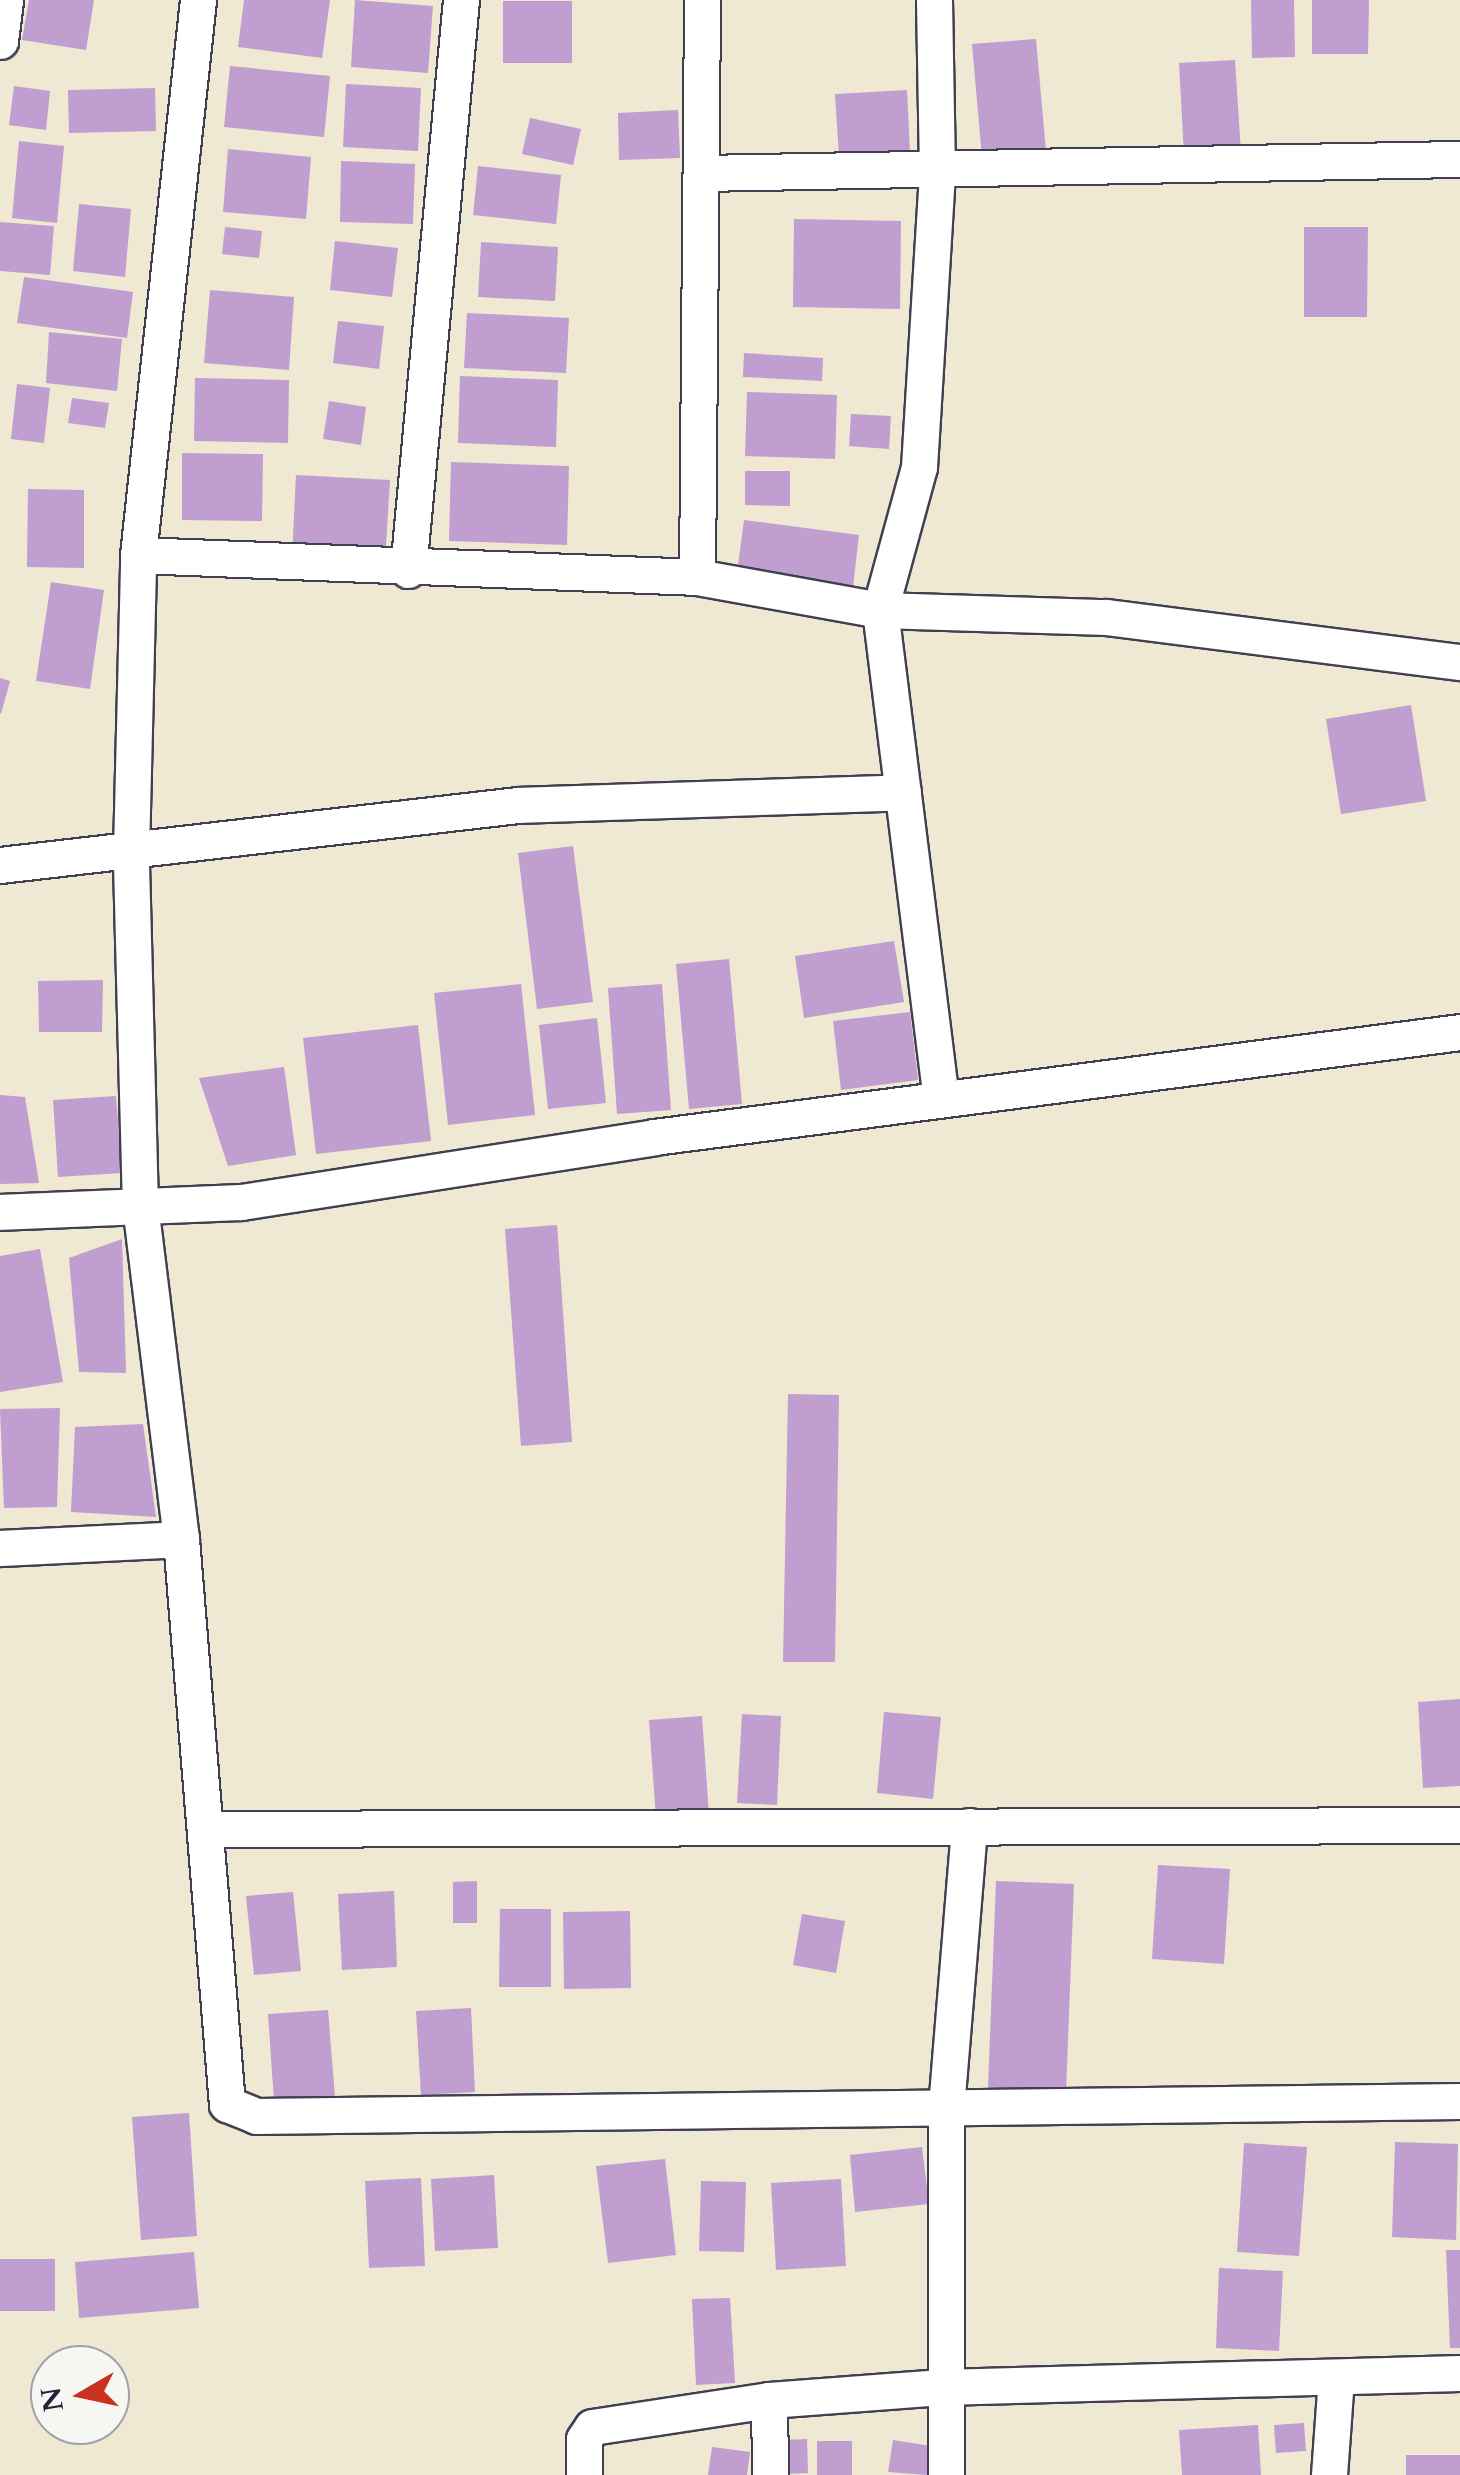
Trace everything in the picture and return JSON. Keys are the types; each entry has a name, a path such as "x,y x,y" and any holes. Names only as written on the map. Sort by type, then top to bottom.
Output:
{"street":[{"path":"0,41 5,0"},
{"path":"198,0 138,555 131,852 140,1207 181,1539 227,2104 256,2116 1460,2101"},
{"path":"408,570 461,0"},
{"path":"697,577 702,0"},
{"path":"934,0 938,172 919,468 880,610 941,1097"},
{"path":"701,173 938,172 1460,159"},
{"path":"138,555 408,570 697,577 880,610 1107,618 1460,662"},
{"path":"0,865 518,805 903,792"},
{"path":"0,1212 241,1202 941,1097 1460,1032"},
{"path":"0,1548 181,1539"},
{"path":"205,1829 1460,1825"},
{"path":"946,2475 942,2387 946,2108 968,1826"},
{"path":"584,2475 584,2438 592,2427 770,2400 942,2387 1460,2373"},
{"path":"1330,2475 1336,2376"},
{"path":"770,2400 770,2475"}],"building":[{"path":"29,0 94,0 86,50 22,40"},
{"path":"244,0 330,0 322,58 238,47"},
{"path":"355,0 433,6 428,73 351,67"},
{"path":"1251,0 1294,0 1295,57 1252,58"},
{"path":"1312,0 1369,0 1368,54 1312,54"},
{"path":"503,1 572,1 572,63 503,63"},
{"path":"1036,39 1047,163 983,169 972,44"},
{"path":"1235,60 1241,152 1184,155 1179,63"},
{"path":"230,66 330,76 324,137 224,127"},
{"path":"346,84 421,88 418,151 343,147"},
{"path":"14,86 50,91 46,130 9,125"},
{"path":"155,88 156,131 69,133 68,90"},
{"path":"907,90 910,152 839,156 835,94"},
{"path":"678,110 680,158 619,160 618,113"},
{"path":"530,118 581,129 573,165 522,154"},
{"path":"19,141 64,146 57,223 12,218"},
{"path":"228,149 311,157 306,219 223,212"},
{"path":"341,161 415,164 413,224 340,222"},
{"path":"478,166 561,175 556,224 473,215"},
{"path":"79,204 131,209 125,277 73,271"},
{"path":"794,219 901,221 900,309 793,307"},
{"path":"0,222 54,226 50,275 0,271"},
{"path":"225,227 262,231 259,258 222,254"},
{"path":"1304,227 1368,227 1367,317 1304,317"},
{"path":"335,241 398,248 392,297 330,290"},
{"path":"481,242 558,247 555,301 478,297"},
{"path":"24,277 133,292 127,338 17,323"},
{"path":"210,290 294,297 289,370 204,363"},
{"path":"467,313 569,318 566,373 464,368"},
{"path":"338,321 384,326 379,369 333,363"},
{"path":"49,332 122,339 117,391 46,383"},
{"path":"744,353 823,358 822,381 743,377"},
{"path":"460,376 558,380 556,447 458,443"},
{"path":"195,378 289,380 288,443 194,441"},
{"path":"17,384 50,388 44,443 11,439"},
{"path":"747,392 837,395 835,459 745,456"},
{"path":"72,398 109,403 105,428 68,423"},
{"path":"329,401 366,407 361,445 323,439"},
{"path":"851,414 891,416 889,449 849,446"},
{"path":"182,453 263,454 262,521 182,520"},
{"path":"451,462 569,466 567,545 449,541"},
{"path":"745,471 790,471 790,506 745,505"},
{"path":"296,475 390,480 385,562 292,557"},
{"path":"28,489 84,490 84,568 27,567"},
{"path":"744,520 859,535 852,595 736,580"},
{"path":"51,582 104,590 90,689 36,681"},
{"path":"0,678 10,681 1,714 0,713"},
{"path":"1411,705 1426,801 1341,814 1326,719"},
{"path":"573,846 593,1002 537,1009 518,853"},
{"path":"894,941 904,1002 804,1018 795,956"},
{"path":"729,959 742,1104 689,1109 676,964"},
{"path":"103,980 102,1032 39,1032 38,981"},
{"path":"521,984 535,1115 448,1125 434,993"},
{"path":"662,984 671,1110 617,1114 608,988"},
{"path":"910,1012 918,1080 841,1090 833,1021"},
{"path":"597,1018 606,1103 548,1109 539,1025"},
{"path":"418,1025 431,1141 316,1154 303,1038"},
{"path":"284,1067 296,1155 228,1166 199,1078"},
{"path":"0,1095 25,1097 39,1183 0,1184"},
{"path":"116,1096 122,1173 58,1177 53,1100"},
{"path":"557,1225 572,1442 521,1446 505,1229"},
{"path":"122,1239 126,1373 79,1372 69,1258"},
{"path":"40,1249 63,1382 0,1392 0,1256"},
{"path":"788,1394 839,1395 835,1662 783,1662"},
{"path":"60,1408 57,1507 4,1508 0,1409"},
{"path":"143,1424 156,1517 71,1512 75,1427"},
{"path":"1460,1699 1460,1786 1423,1788 1418,1702"},
{"path":"884,1712 941,1717 933,1799 877,1793"},
{"path":"742,1714 781,1716 777,1805 737,1803"},
{"path":"702,1716 709,1815 656,1819 649,1720"},
{"path":"1158,1865 1230,1869 1224,1964 1152,1959"},
{"path":"477,1881 477,1923 453,1923 453,1882"},
{"path":"996,1881 1074,1884 1066,2092 988,2088"},
{"path":"394,1891 397,1967 342,1970 338,1894"},
{"path":"293,1892 301,1971 254,1975 246,1896"},
{"path":"500,1909 551,1909 551,1987 499,1987"},
{"path":"630,1911 631,1988 564,1989 563,1912"},
{"path":"802,1914 845,1921 836,1973 793,1965"},
{"path":"471,2008 475,2092 421,2095 416,2011"},
{"path":"328,2010 335,2097 274,2101 268,2014"},
{"path":"189,2113 197,2236 141,2240 132,2117"},
{"path":"1395,2142 1458,2144 1456,2240 1392,2237"},
{"path":"1244,2143 1307,2147 1299,2256 1237,2252"},
{"path":"922,2147 929,2204 855,2212 850,2155"},
{"path":"665,2159 676,2255 608,2263 596,2166"},
{"path":"494,2175 498,2248 435,2251 431,2179"},
{"path":"421,2178 425,2266 369,2268 365,2181"},
{"path":"841,2179 846,2266 776,2270 771,2183"},
{"path":"701,2181 746,2182 744,2252 699,2251"},
{"path":"1446,2250 1460,2250 1460,2348 1450,2348"},
{"path":"194,2252 199,2308 79,2318 75,2262"},
{"path":"0,2259 55,2259 55,2311 0,2311"},
{"path":"1219,2268 1283,2271 1279,2351 1216,2348"},
{"path":"730,2298 735,2383 696,2385 692,2299"},
{"path":"1304,2423 1306,2451 1276,2453 1274,2425"},
{"path":"1258,2425 1261,2475 1182,2475 1179,2430"},
{"path":"807,2439 808,2473 784,2474 782,2440"},
{"path":"893,2440 931,2446 927,2475 888,2472"},
{"path":"817,2441 852,2441 852,2475 817,2475"},
{"path":"712,2447 750,2452 747,2475 708,2475"},
{"path":"1406,2455 1460,2455 1460,2475 1406,2475"}]}
